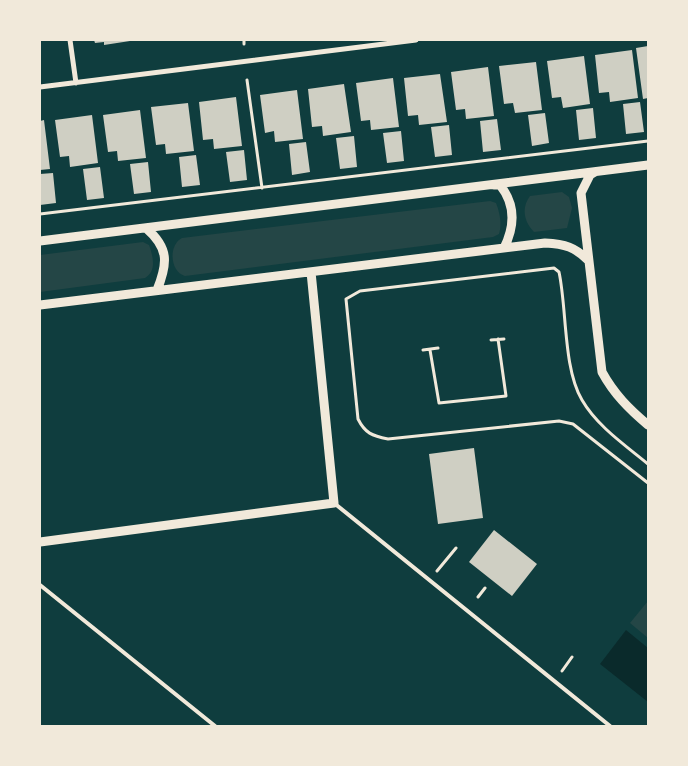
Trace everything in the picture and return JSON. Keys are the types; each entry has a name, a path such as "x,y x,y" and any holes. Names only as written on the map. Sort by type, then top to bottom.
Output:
{"street":[{"path":"70,40 76,83"},
{"path":"40,87 416,40"},
{"path":"40,241 648,165"},
{"path":"598,171 590,175 581,193 602,372 612,390 626,406 648,425"},
{"path":"489,185 500,185 509,196 513,216 512,233 504,248"},
{"path":"146,228 158,239 163,249 166,265 158,290"},
{"path":"40,304 545,243 565,244 577,250 589,261"},
{"path":"40,542 334,503 311,272"}],"lane":[{"path":"334,503 610,726"},
{"path":"40,585 215,726"}],"path":[{"path":"247,80 262,188"},
{"path":"40,214 648,141"},
{"path":"648,464 599,423 581,399 572,371 559,272 554,268 360,291 346,299 345,307 358,419 363,430 371,436 388,439 559,420 573,424 648,483"},
{"path":"491,340 504,339"},
{"path":"430,350 439,403 506,396 498,340"},
{"path":"423,350 438,348"},
{"path":"436,571 456,548"},
{"path":"478,597 485,588"},
{"path":"562,671 572,657"}],"shaded area":[{"path":"562,192 569,197 572,208 567,228 534,232 528,224 525,215 525,205 530,196"},
{"path":"490,201 496,203 500,218 499,234 493,237 185,276 180,274 174,264 174,246 182,238"},
{"path":"143,242 149,245 153,263 149,275 145,278 40,292 40,255"},
{"path":"648,601 648,638 630,623"},
{"path":"626,630 648,648 648,702 600,664"}],"building":[{"path":"94,40 130,41 104,45 104,42 95,43"},
{"path":"648,46 648,98 643,99 636,48"},
{"path":"632,50 638,98 610,102 609,92 599,93 595,55"},
{"path":"584,56 590,104 563,108 561,97 552,98 547,61"},
{"path":"536,62 542,110 515,113 513,103 504,104 499,66"},
{"path":"488,67 494,116 466,119 465,109 456,110 451,72"},
{"path":"440,74 447,122 419,125 418,115 408,116 404,78"},
{"path":"393,78 399,127 371,130 370,120 361,121 356,83"},
{"path":"344,84 351,132 323,136 322,126 312,127 308,89"},
{"path":"297,90 303,139 275,142 274,131 265,133 260,95"},
{"path":"236,97 242,146 214,149 213,139 203,140 199,102"},
{"path":"640,102 644,132 626,134 623,104"},
{"path":"188,103 194,151 166,154 165,144 156,145 151,107"},
{"path":"593,108 596,138 579,140 576,110"},
{"path":"140,110 146,158 118,161 117,151 108,152 103,115"},
{"path":"545,113 549,143 532,146 528,115"},
{"path":"92,115 98,163 70,167 69,156 60,157 55,120"},
{"path":"497,119 501,150 483,152 480,121"},
{"path":"44,120 50,169 40,170 40,121"},
{"path":"449,125 452,155 435,157 431,127"},
{"path":"401,131 404,161 387,163 383,133"},
{"path":"354,136 357,167 340,169 336,138"},
{"path":"306,142 310,172 292,175 289,144"},
{"path":"244,150 247,180 230,182 226,152"},
{"path":"196,155 200,185 182,187 179,157"},
{"path":"148,162 151,192 134,194 130,164"},
{"path":"100,167 104,198 87,200 83,169"},
{"path":"53,173 56,203 40,205 40,174"},
{"path":"474,448 483,518 438,524 429,454"},
{"path":"494,530 537,564 512,596 469,562"}]}
